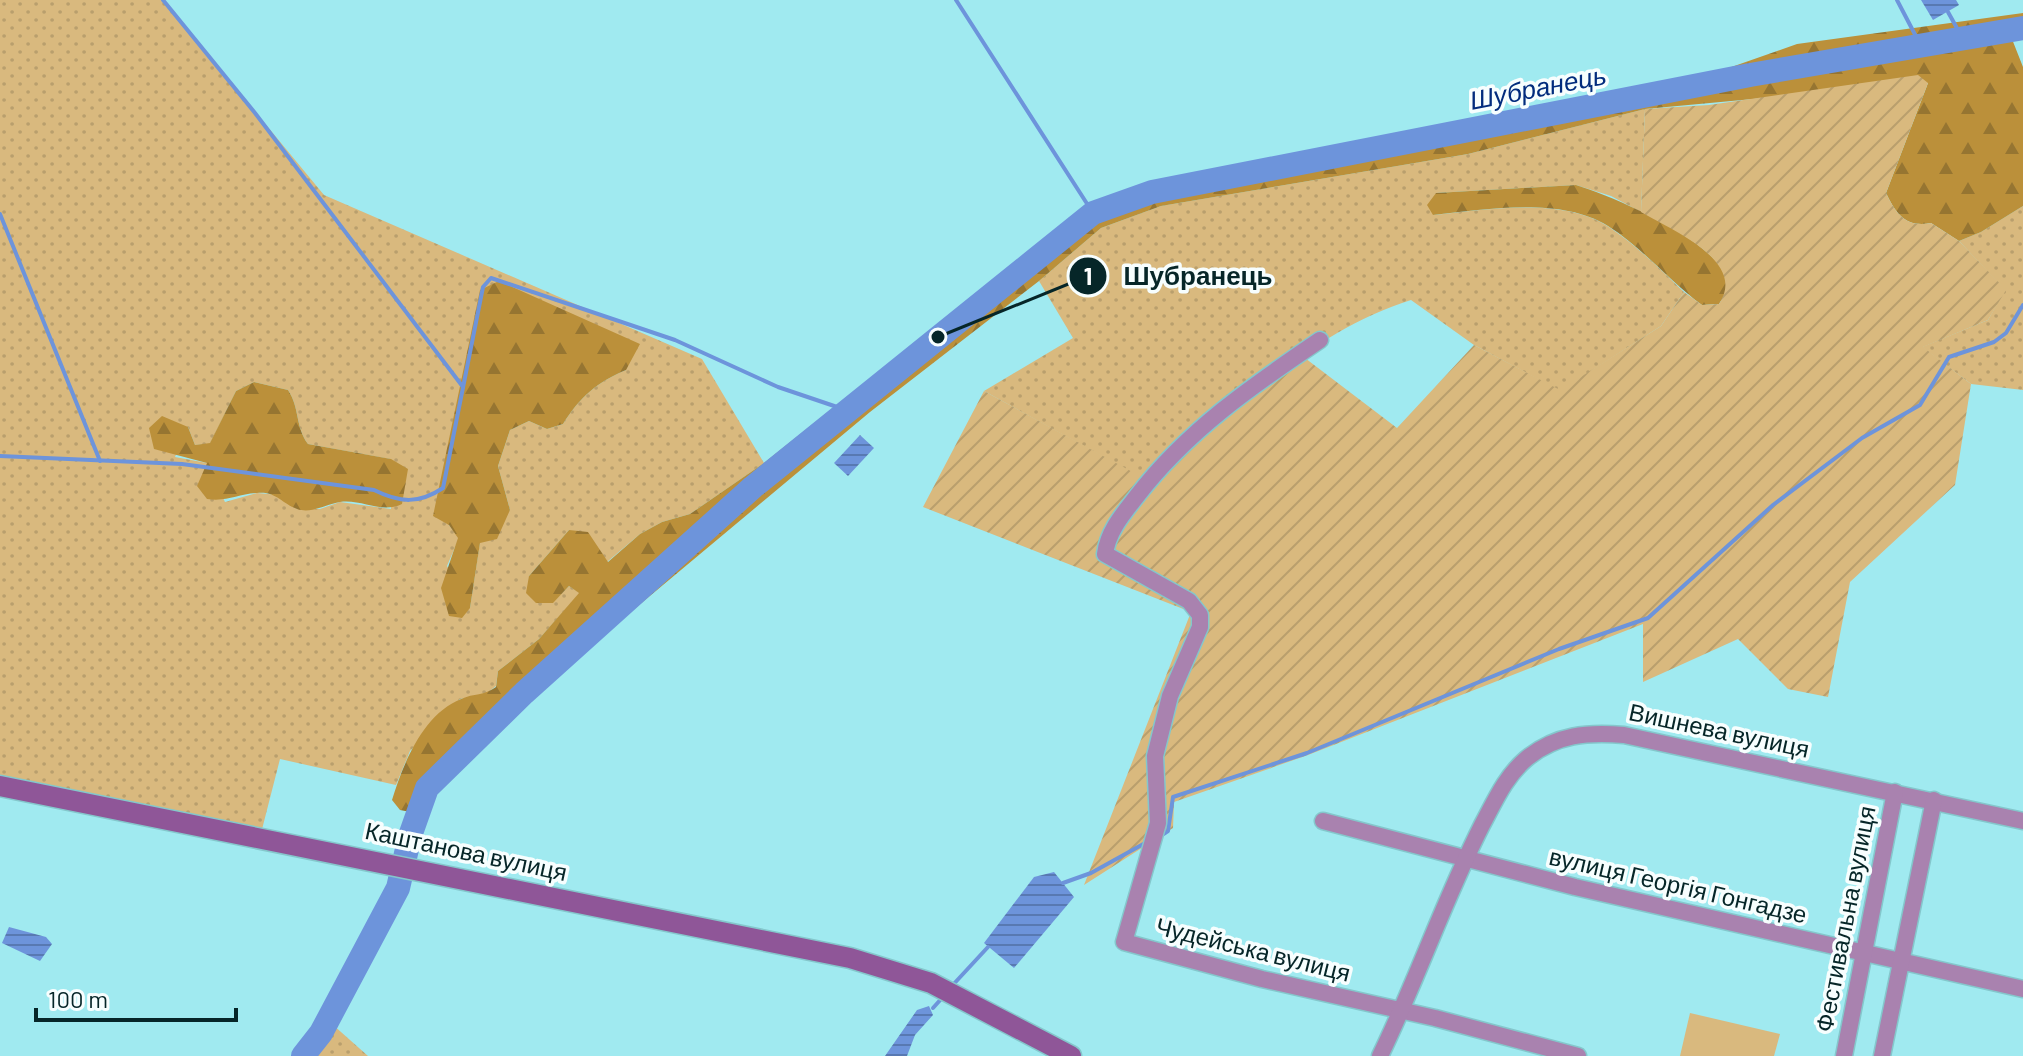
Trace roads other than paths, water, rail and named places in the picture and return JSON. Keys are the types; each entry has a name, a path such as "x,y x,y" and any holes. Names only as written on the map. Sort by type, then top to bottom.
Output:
{"main road":[{"name":"Каштанова вулиця","path":"0,786 418,868 850,958 926,981 1071,1056"}],"street":[{"name":"Чудейська вулиця","path":"1320,340 1192,433 1122,516 1107,539 1105,554 1189,601 1200,615 1200,627 1170,696 1155,756 1158,823 1125,943 1578,1056"},
{"name":"Вишнева вулиця","path":"1380,1056 1464,860 1505,781 1527,758 1552,743 1587,732 1624,735 2021,817"},
{"name":"Фестивальна вулиця","path":"1844,1056 1895,792"},
{"path":"1882,1056 1934,800"},
{"name":"вулиця Георгія Гонгадзе","path":"1323,821 1464,860 2023,989"}],"water":[{"path":"1921,0 1956,0 1959,5 1933,20"},
{"path":"860,435 874,448 848,476 834,463"},
{"path":"1054,872 1074,897 1014,968 984,943 1034,877"},
{"path":"9,927 46,937 52,944 40,961 2,943"},
{"path":"929,1006 933,1015 915,1035 907,1056 885,1056 917,1010"}],"waterway":[{"path":"163,0 255,113 463,387"},
{"path":"956,0 1093,213"},
{"path":"1897,0 1921,46"},
{"path":"1948,12 1963,39"},
{"name":"Шубранець","path":"303,1056 321,1033 398,888 410,836 427,788 524,693 753,487 1093,213 1152,192 1750,75 2023,28"},
{"path":"0,214 100,461"},
{"path":"0,456 182,464 374,490 401,499 426,497 443,488 483,287 491,278 675,340 778,387 849,411"},
{"path":"1162,835 1168,831 1173,797 1307,753 1559,649 1648,618 1773,505 1862,438 1920,405 1949,357 1994,342 2006,333 2023,305"},
{"path":"1063,883 1091,873 1147,842"},
{"path":"950,988 988,947"},
{"path":"933,1008 942,998"}],"place":[{"name":"Шубранець","path":"938,337"}]}
